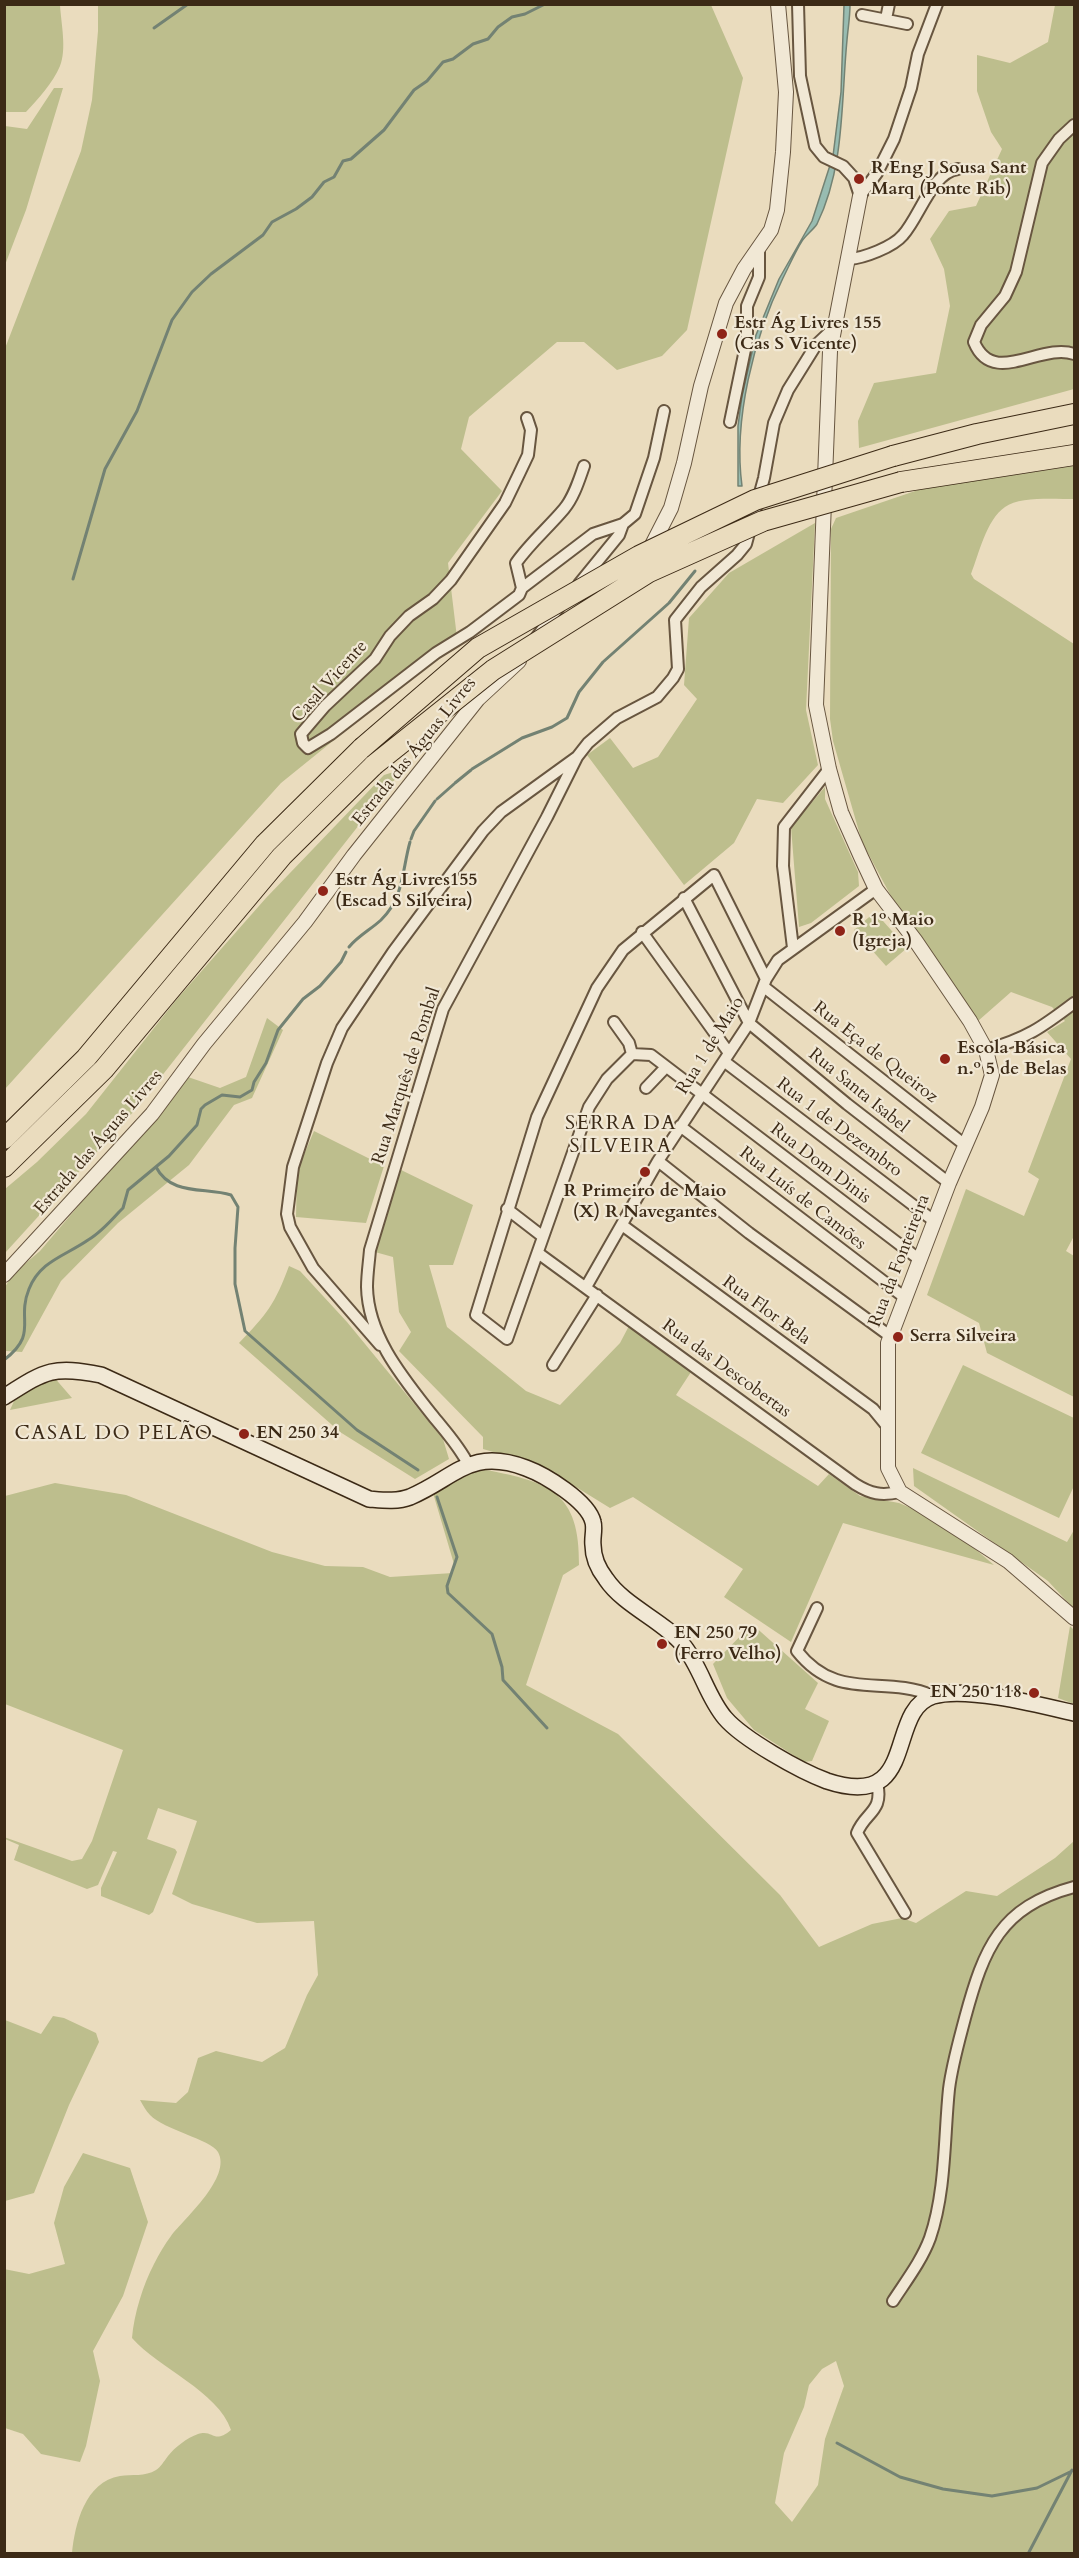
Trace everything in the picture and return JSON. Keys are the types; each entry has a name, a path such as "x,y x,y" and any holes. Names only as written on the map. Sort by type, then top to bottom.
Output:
{"highway":[{"path":"4,1139 86,1058 265,844 362,748 478,648 639,556 755,500 893,456 977,434 1074,414"},
{"path":"4,1167 104,1069 282,856 374,765 493,670 649,572 763,521 901,482 1074,455"}],"main road":[{"path":"4,1397 48,1372 72,1369 100,1375 369,1499 388,1501 409,1498 468,1464 500,1462 525,1468 550,1480 584,1506 593,1522 592,1546 597,1564 606,1581 683,1644 724,1717 741,1732 777,1755 824,1780 842,1785 877,1783 893,1765 912,1712 933,1696 962,1693 1020,1701 1074,1713"}],"street":[{"name":"Estrada das Águas Livres","path":"4,1275 152,1114 204,1044 305,922 354,855 478,699 574,614 632,575 647,556 671,507 684,464 701,386 726,303 744,269 771,230 777,210 786,92 778,4"},
{"path":"798,4 800,76 816,146 828,159 843,166 854,178 860,196"},
{"path":"886,19 889,4"},
{"path":"860,196 877,173 894,139 911,88 918,54 937,4"},
{"path":"861,15 908,24"},
{"path":"1074,124 1059,139 1042,163 1016,272 1005,296 981,325 974,342 986,360 996,363 1014,362 1051,353 1074,354"},
{"path":"849,259 862,258 893,244 904,234 939,178 949,170 958,169"},
{"name":"Rua da Fonteireira","path":"860,196 830,362 816,705 829,770 841,812 876,889 932,964 970,1021 986,1050 992,1076 888,1343 888,1468 900,1492"},
{"path":"730,422 747,340 747,306 759,277 759,249"},
{"name":"Rua Marquês de Pombal","path":"468,1464 460,1447 435,1418 385,1350 375,1324 367,1288 370,1250 443,1009 536,838 577,757 588,743 617,718 657,697 668,687 678,669 675,620 701,587 746,544 764,478 774,423 788,390 816,345 836,327"},
{"path":"520,660 546,623 619,535 622,524 635,514 654,458 664,411"},
{"name":"Casal Vicente","path":"527,418 531,430 528,455 506,503 451,580 433,599 409,616 390,636 375,659 325,706 301,734 303,743 308,748 332,734 436,653 470,632 519,595 522,588 593,534 622,524"},
{"path":"522,588 516,563 531,541 565,508 578,485 584,466"},
{"path":"385,1350 313,1269 290,1227 287,1214 293,1167 342,1028 393,951 483,831 501,812 577,757"},
{"path":"793,948 783,866 784,827 829,770"},
{"path":"614,1022 629,1044 632,1054 607,1079 589,1107 507,1339 476,1315 507,1209 537,1117 597,988 623,950 642,932 714,875 765,983"},
{"name":"Rua 1 de Maio","path":"586,1287 658,1161 749,1023 765,983 778,960 876,889"},
{"path":"684,898 749,1023"},
{"name":"Rua 1 de Dezembro","path":"642,932 727,1058 934,1221"},
{"name":"Rua Eça de Queiroz","path":"765,983 965,1145"},
{"path":"986,1050 1016,1041 1043,1028 1074,1003"},
{"name":"Rua Santa Isabel","path":"749,1023 847,1104 949,1183"},
{"name":"Rua Dom Dinis","path":"632,1054 651,1055 920,1260"},
{"path":"646,1088 666,1067"},
{"name":"Rua Luís de Camões","path":"680,1126 904,1297"},
{"path":"658,1161 749,1233 890,1336"},
{"path":"507,1209 542,1236"},
{"name":"Rua Flor Bela","path":"622,1225 873,1409 887,1426"},
{"name":"Rua das Descobertas","path":"537,1253 870,1494 885,1495 900,1492"},
{"path":"553,1365 597,1295"},
{"path":"900,1492 1008,1561 1074,1618"},
{"path":"817,1608 797,1651 804,1660 832,1680 847,1684 918,1689 933,1696"},
{"path":"877,1783 880,1795 875,1810 857,1833 905,1912"},
{"path":"893,2301 929,2239 937,2208 949,2087 974,1987 985,1955 1016,1914 1048,1894 1074,1887"}],"green space":[{"path":"5,4 60,5 63,44 60,66 49,85 26,112 5,112"},
{"path":"98,5 711,5 743,78 687,330 662,356 617,370 584,342 557,342 469,417 461,449 502,491 448,563 458,646 412,677 281,783 5,1089 4,351 81,151 92,100"},
{"path":"1055,5 1074,5 1074,389 859,448 858,421 874,383 936,373 950,306 944,269 930,239 949,211 976,206 1002,149 991,132 977,91 977,55 1010,63 1048,42"},
{"path":"54,88 63,88 26,210 5,265 5,126 27,129"},
{"path":"1074,466 1074,499 1019,501 1005,507 998,513 988,529 971,574 974,579 1074,644 1074,1236 1066,1251 1074,1256 1074,1397 987,1353 979,1323 927,1295 966,1189 1024,1216 1039,1179 1028,1172 1071,1059 1047,1032 1065,1021 1052,1007 1011,992 978,1021 892,898 862,842 833,741 830,719 831,529 836,518 921,489"},
{"path":"815,523 806,710 818,765 783,803 757,799 734,843 684,885 587,755 610,738 633,768 658,757 697,699 684,685 689,618 729,573"},
{"path":"403,769 135,1110 5,1253 5,1189 37,1162 86,1114 177,999 266,898 384,775"},
{"path":"825,787 825,799 858,872 859,886 811,923 799,927 791,827"},
{"path":"875,912 907,948 886,966 854,930"},
{"path":"267,1018 283,1030 252,1098 234,1105 189,1165 118,1223 61,1281 22,1352 6,1351 5,1287 13,1274 40,1251 188,1077 220,1088 246,1077"},
{"path":"314,1131 384,1166 366,1223 296,1217 297,1171"},
{"path":"399,1169 473,1205 453,1265 429,1265 447,1327 526,1391 560,1405 620,1343 630,1324 691,1372 676,1395 818,1486 829,1474 860,1496 899,1503 942,1521 994,1565 843,1523 791,1642 724,1597 743,1569 633,1497 610,1508 542,1466 483,1449 483,1437 399,1351 411,1332 399,1312 393,1257 375,1252"},
{"path":"289,1266 300,1271 347,1322 443,1439 449,1459 415,1479 340,1432 239,1343 269,1308"},
{"path":"963,1365 1074,1418 1074,1486 1059,1518 921,1453"},
{"path":"53,1376 72,1398 10,1410 15,1399"},
{"path":"913,1468 1067,1542 1074,1530 1074,1609 1048,1581 914,1486"},
{"path":"486,1470 544,1486 567,1506 574,1521 579,1565 563,1575 526,1685 618,1734 780,1895 819,1947 872,1924 902,1918 916,1923 966,1891 997,1896 1055,1858 1074,1841 1074,2553 72,2553 79,2517 90,2495 98,2486 120,2476 143,2474 156,2470 174,2449 198,2434 207,2433 217,2437 231,2430 214,2403 132,2338 140,2300 154,2264 171,2236 213,2185 221,2162 218,2152 213,2147 157,2120 140,2100 176,2103 188,2092 198,2058 216,2051 262,2062 285,2048 318,1975 314,1921 257,1923 192,1904 172,1894 197,1821 158,1808 147,1839 175,1849 177,1852 153,1912 149,1915 101,1896 101,1888 117,1852 113,1851 98,1885 87,1889 14,1860 19,1845 4,1837 72,1861 82,1859 92,1841 123,1750 5,1704 5,1496 55,1483 126,1495 272,1552 325,1566 363,1567 390,1577 453,1573 454,1564 433,1493 473,1472","holes":["836,2361 844,2386 825,2439 818,2485 792,2522 775,2503 784,2453 804,2407 809,2385 822,2369"]},
{"path":"752,1624 818,1683 805,1709 829,1721 812,1761 804,1762 754,1730 727,1698 713,1664"},
{"path":"1070,1626 1074,1630 1074,1704 1058,1698"},
{"path":"53,2016 64,2018 96,2033 99,2042 69,2105 34,2193 5,2201 5,2020 41,2034"},
{"path":"83,2153 130,2168 148,2222 123,2296 93,2351 100,2381 86,2446 80,2462 41,2454 23,2434 5,2428 4,2269 29,2274 65,2264 54,2223 64,2187"}],"water":[{"path":"844,5 850,5 850,14 840,134 833,180 817,224 799,245 763,326 748,379 743,407 740,461 742,486 738,486 738,426 742,396 756,335 779,279 812,221 833,156 841,92"}],"waterway":[{"path":"154,28 188,4"},
{"path":"73,579 105,469 137,411 172,320 192,292 211,274 263,235 272,222 296,209 312,197 324,182 334,177 343,161 351,159 384,130 414,90 427,81 443,62 453,59 473,44 488,39 498,27 512,17 525,14 545,4"},
{"path":"472,769 522,738 552,727 567,718 579,692 603,662 669,603 695,571"},
{"path":"455,783 471,770"},
{"path":"437,799 454,784"},
{"path":"411,839 435,801"},
{"path":"349,947 389,911 398,893 410,842"},
{"path":"4,1360 15,1351 21,1342 25,1326 26,1300 29,1289 40,1272 46,1265 101,1231 123,1208 128,1190 169,1156 197,1125 201,1109 205,1105 222,1095 240,1097 252,1090 254,1082 266,1063 278,1030 303,999 320,986 341,962 346,952"},
{"path":"156,1167 162,1176 179,1186 231,1195 238,1207 235,1284 245,1331 357,1430 418,1470"},
{"path":"437,1497 457,1557 447,1586 448,1593 492,1634 502,1667 503,1680 547,1728"},
{"path":"837,2443 900,2477 943,2489 992,2496 1037,2488 1074,2470"},
{"path":"1028,2554 1072,2470"}],"place":[{"name":"R Eng J Sousa Sant Marq (Ponte Rib)","path":"859,179"},
{"name":"Estr Ág Livres 155 (Cas S Vicente)","path":"722,334"},
{"name":"Estr Ág Livres155 (Escad S Silveira)","path":"323,891"},
{"name":"R 1º Maio (Igreja)","path":"840,931"},
{"name":"Escola Básica n.º 5 de Belas","path":"945,1059"},
{"name":"R Primeiro de Maio (X) R Navegantes","path":"645,1172"},
{"name":"Serra Silveira","path":"898,1337"},
{"name":"EN 250 34","path":"244,1434"},
{"name":"EN 250 79 (Ferro Velho)","path":"662,1644"},
{"name":"EN 250 118","path":"1034,1693"}],"district":[{"name":"SERRA DA SILVEIRA","path":"621,1136"},
{"name":"CASAL DO PELÃO","path":"114,1434"}]}
